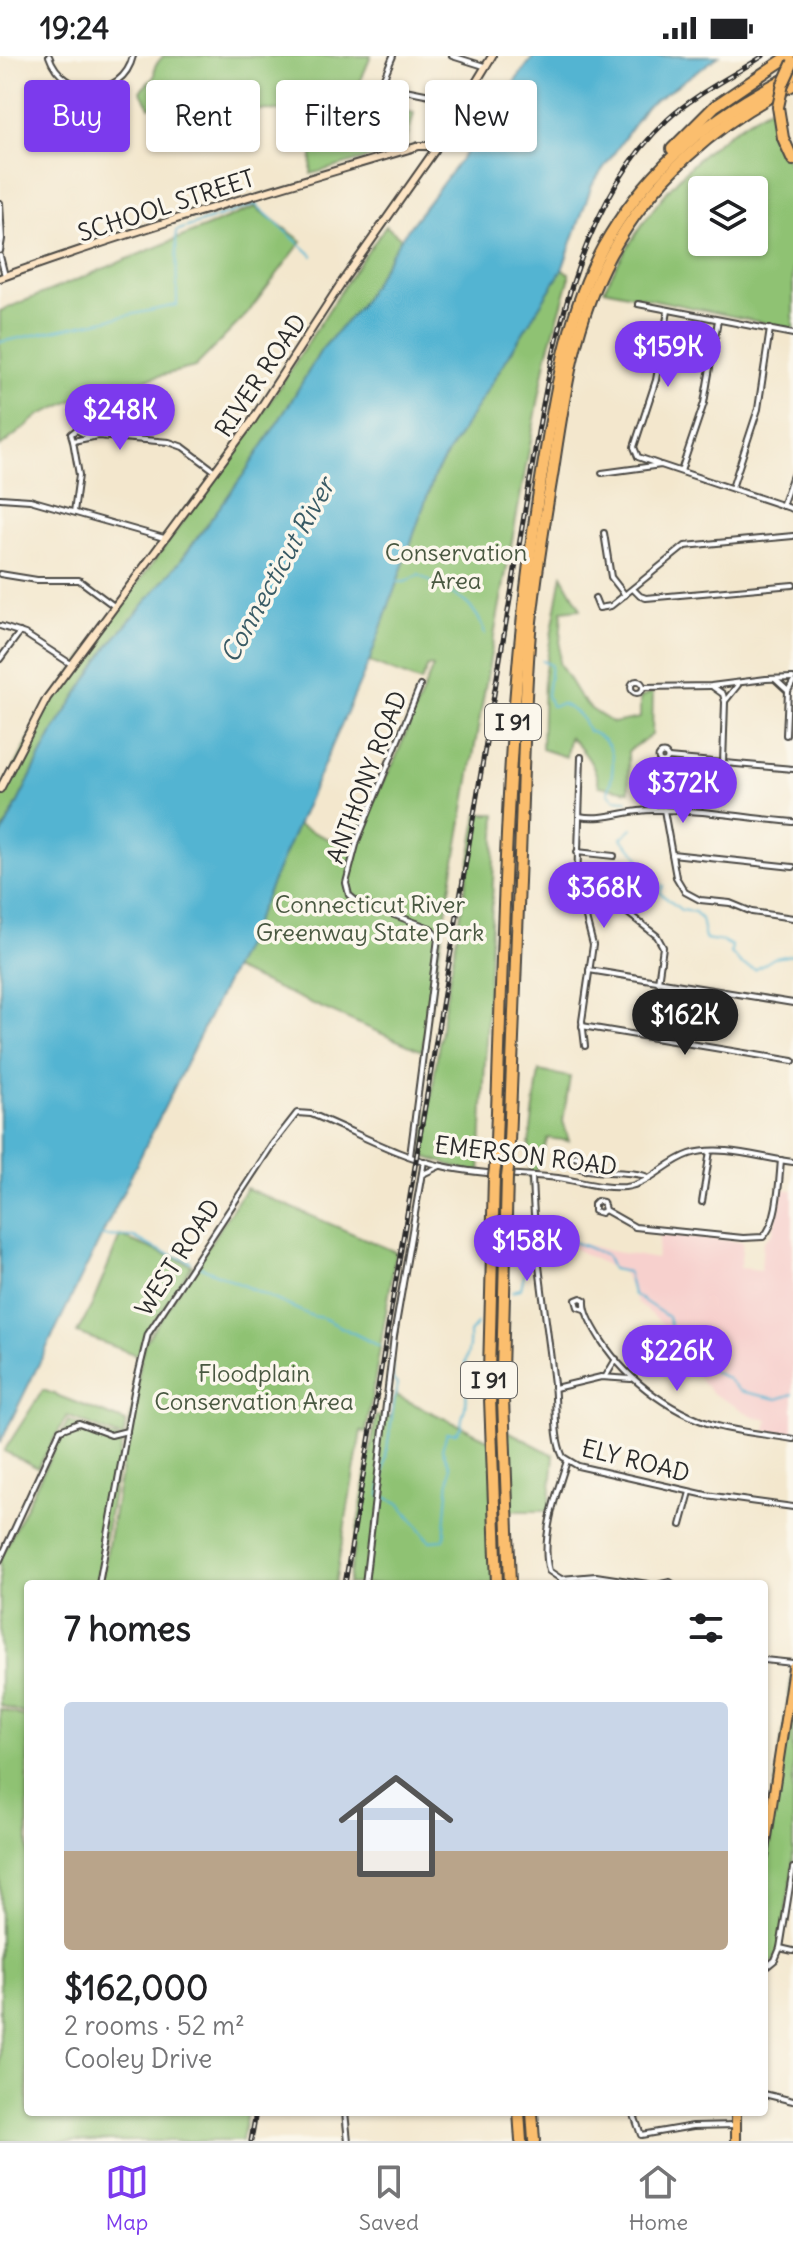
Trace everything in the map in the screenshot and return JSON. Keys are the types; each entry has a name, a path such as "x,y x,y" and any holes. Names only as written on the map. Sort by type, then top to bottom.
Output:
{"highway":[{"path":"636,197 659,163 705,115 729,95 789,56"},
{"path":"793,62 784,80 778,107 783,138 793,160"},
{"name":"I 91","path":"497,1580 489,1357 513,714 529,559 554,401 570,330 596,260 636,197 666,164 710,124 746,99 793,75"},
{"name":"I 91","path":"510,1580 502,1373 531,627 541,539 574,351 604,268 653,193 683,161 727,123 762,100 793,85"},
{"path":"519,2116 521,2141"},
{"path":"532,2116 534,2141"}],"main road":[{"path":"768,1821 793,1665"},
{"path":"736,2116 736,2141"}],"street":[{"path":"49,56 55,69 66,80 88,89 118,80 128,69 133,56"},
{"path":"393,56 382,82 391,88 425,94"},
{"path":"452,56 486,67"},
{"name":"RIVER ROAD","path":"478,80 492,56"},
{"name":"SCHOOL STREET","path":"2,277 211,208 425,146"},
{"name":"RIVER ROAD","path":"0,788 36,715 290,365 342,282 434,152"},
{"path":"0,203 2,277"},
{"path":"638,304 793,334"},
{"path":"668,311 655,384 634,446 638,457 793,509"},
{"path":"681,471 704,403 718,320"},
{"path":"732,488 758,409 770,329"},
{"path":"74,512 79,475 71,434 76,430 90,437"},
{"path":"73,441 90,437 169,442 183,447 215,471"},
{"path":"602,473 661,465"},
{"path":"782,506 793,475"},
{"path":"0,498 30,500 165,538"},
{"path":"604,533 611,577 625,595"},
{"path":"595,598 597,607 604,609 685,546 793,536"},
{"path":"0,574 37,580 79,580 114,606"},
{"path":"633,589 646,598 793,585"},
{"path":"0,626 20,632 72,665"},
{"path":"0,659 20,632"},
{"path":"773,678 788,691"},
{"path":"643,687 711,686 773,678 793,680 788,691 786,735"},
{"path":"725,702 731,691 743,683"},
{"name":"ANTHONY ROAD","path":"410,1156 438,938 430,928 356,901 349,895 346,883 357,841 420,686"},
{"path":"711,686 722,693 725,702 723,763"},
{"path":"581,757 577,890 592,939 582,1026 585,1046"},
{"path":"668,758 793,769"},
{"path":"579,816 607,817 640,810 664,810 793,822"},
{"path":"664,810 677,880 683,890 693,897 734,904 752,912 793,918"},
{"path":"577,852 614,856"},
{"path":"672,854 793,867"},
{"path":"583,909 601,903 615,903 657,936 663,947 658,982"},
{"path":"589,970 793,1003"},
{"path":"582,1026 793,1061"},
{"name":"EMERSON ROAD","path":"302,1112 442,1166 615,1187 637,1185 680,1158 710,1151 793,1162"},
{"name":"WEST ROAD","path":"100,1580 143,1349 151,1327 279,1135 293,1116 302,1112"},
{"path":"702,1202 710,1151"},
{"path":"605,1210 635,1227 743,1238 763,1237 773,1216 781,1160"},
{"path":"365,1580 393,1345 424,1161"},
{"path":"421,1176 442,1166"},
{"path":"586,1170 640,1174 649,1178"},
{"name":"ELY ROAD","path":"532,1176 559,1448 567,1461 690,1492 793,1507"},
{"path":"584,1309 616,1359 634,1380 675,1408 734,1430 793,1439"},
{"path":"606,1376 616,1359"},
{"path":"555,1388 606,1376 634,1380"},
{"path":"0,1560 60,1430 79,1423 111,1435 127,1431"},
{"path":"567,1461 551,1510 549,1571 561,1579 596,1576 622,1580"},
{"path":"681,1525 690,1492"},
{"path":"768,1661 793,1665"},
{"path":"768,1966 775,1960 780,1948 793,1868"},
{"path":"786,1912 793,1914"},
{"path":"780,1948 793,1951"},
{"path":"768,2095 793,2101"},
{"path":"345,2116 348,2141"},
{"path":"634,2116 641,2135 684,2127 736,2125"}],"shaded area":[{"path":"780,1189 793,1190 793,1435 766,1431 768,1420 753,1416 712,1393 671,1352 662,1323 638,1304 624,1274 567,1245 555,1243 542,1246 541,1232 610,1251 656,1259 660,1233 743,1242 740,1268 761,1270 763,1242 773,1232"}],"green space":[{"path":"163,56 371,56 361,80 276,80 276,110 260,110 260,80 151,80 155,66"},
{"path":"146,85 146,102 140,91"},
{"path":"773,106 779,144 793,172 793,329 604,289 654,207 719,141"},
{"path":"409,112 414,113 409,132"},
{"path":"312,152 391,152 311,174"},
{"path":"255,207 302,241 247,314 195,367 90,393 40,415 0,447 0,311"},
{"path":"386,226 401,238 359,307 321,350 244,474 178,564 110,644 53,732 0,838 0,797 41,715 264,411"},
{"name":"Connecticut River Greenway State Park","path":"562,270 569,273 569,280 547,355 494,636 422,1051 232,969 297,825 351,849 359,827 394,762 433,667 428,666 421,682 369,662 435,474"},
{"name":"Conservation Area","path":"562,575 581,609 562,611 559,663 579,696 591,709 613,723 640,718 640,698 653,692 652,735 628,751 629,791 599,786 588,758 569,737 566,757 542,749 544,675"},
{"path":"478,814 496,814 480,1175 423,1156 442,1021"},
{"path":"539,1071 570,1077 563,1121 569,1141 548,1138 530,1187 529,1144"},
{"name":"Floodplain Conservation Area","path":"246,1188 396,1252 366,1432 361,1431 336,1580 102,1580 144,1344"},
{"name":"Floodplain Conservation Area","path":"120,1236 192,1265 141,1343 139,1356 77,1333"},
{"name":"Floodplain Conservation Area","path":"43,1390 126,1422 123,1438 67,1416 38,1468 4,1451"},
{"path":"395,1395 496,1443 499,1580 349,1580 376,1416 391,1417"},
{"name":"Floodplain Conservation Area","path":"68,1421 122,1441 98,1580 24,1580 24,1714 0,1705 0,1559"},
{"path":"506,1430 554,1455 549,1511 501,1511"},
{"path":"793,1667 793,1868 780,1948 775,1960 768,1966 768,1831"},
{"path":"0,1709 24,1717 24,2116 246,2116 242,2141 0,2141"}],"water":[{"name":"Connecticut River","path":"534,56 719,56 646,107 592,185 562,270 435,474 369,662 249,935 0,1443 0,838 53,732 110,644 178,564 244,474 321,350 359,307 401,238 466,152 537,152 537,80 516,80"}],"waterway":[{"path":"0,342 177,305 176,231 255,204 313,256"},
{"path":"396,582 405,582 419,575 451,592 475,613 485,635"},
{"path":"542,661 551,665 547,695 551,706 562,704 571,709 581,718 588,731 610,748 613,764 608,793 615,799 627,800"},
{"path":"632,828 621,838 638,855 641,872 663,886 660,893 681,910 695,912 701,919 705,939 732,946 731,953 741,964 755,970 774,958 793,955"},
{"path":"102,1236 134,1237 191,1262"},
{"path":"544,1241 560,1240 583,1245 606,1255 612,1269 628,1272 633,1294 668,1317 678,1353 728,1379 740,1391 777,1399 793,1394"},
{"path":"512,1292 521,1288 527,1263 524,1248 532,1246"},
{"path":"197,1265 312,1316 323,1318 379,1346"},
{"path":"393,1363 393,1380 397,1384 380,1495 399,1503 430,1541 444,1540 450,1466 442,1449 447,1433 456,1433 461,1427 466,1398 469,1333 477,1324"}],"railway":[{"path":"346,1580 538,432 565,307 595,224 615,186 639,151 678,111 763,56"},
{"path":"251,2141 255,2116"}]}
